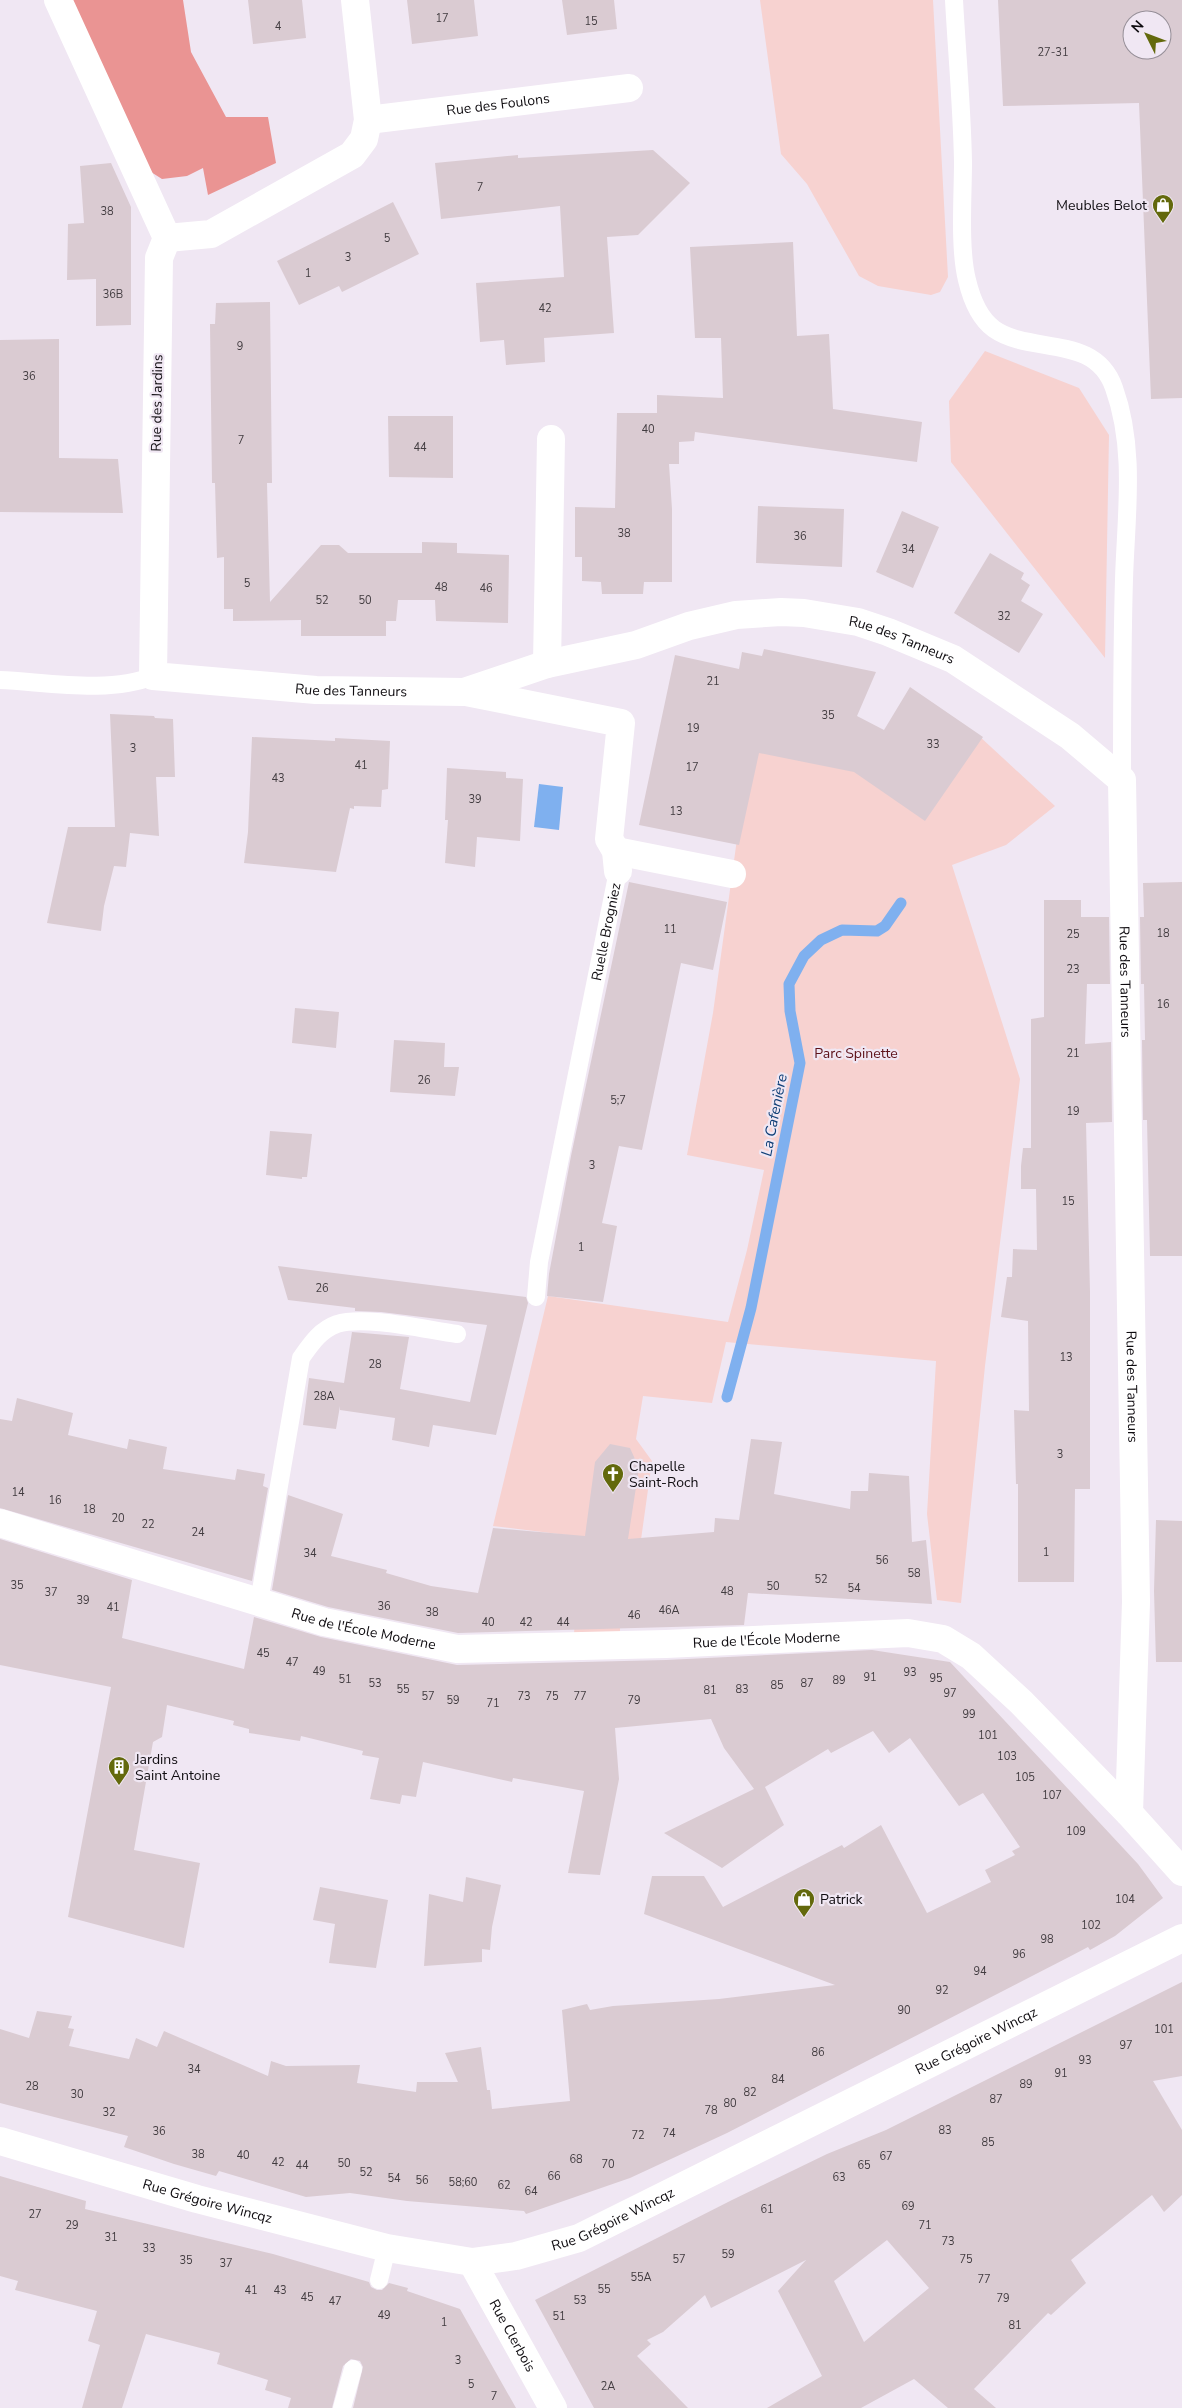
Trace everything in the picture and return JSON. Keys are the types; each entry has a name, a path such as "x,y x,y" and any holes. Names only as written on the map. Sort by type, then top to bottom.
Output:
{"street":[{"path":"58,0 168,238 211,234 352,155 364,139 368,120 355,0"},
{"name":"Rue des Foulons","path":"368,120 629,88"},
{"name":"Rue des Jardins","path":"153,676 159,258 168,238"},
{"path":"546,664 551,439"},
{"name":"Rue des Tanneurs","path":"153,676 316,690 464,692 546,664 636,645 689,626 736,615 781,612 804,613 858,622 888,632 953,659 1070,736 1122,780 1136,1602 1129,1813"},
{"name":"Ruelle Brogniez","path":"464,692 621,723 609,839 617,861"},
{"path":"617,861 732,874"},
{"name":"Rue de l'École Moderne","path":"0,1523 324,1622 457,1649 666,1644 908,1632 942,1639 971,1656 1021,1702 1129,1813 1182,1872"},
{"name":"Rue Grégoire Wincqz","path":"0,2141 197,2199 387,2248 472,2262 516,2256 579,2238 1182,1938"},
{"name":"Rue Clerbois","path":"472,2262 553,2408"}],"lane":[{"path":"954,0 962,157 964,255 966,279 974,302 982,317 994,328 1011,337 1076,351 1092,358 1114,386 1128,446 1122,654 1122,780"},
{"path":"0,680 114,686 141,681 153,676"},
{"name":"Ruelle Brogniez","path":"536,1297 541,1253 617,861"},
{"path":"259,1602 301,1358 318,1335 337,1324 363,1321 457,1334"},
{"path":"379,2280 387,2248"},
{"path":"342,2408 353,2369"}],"green space":[{"path":"760,0 933,0 948,277 940,292 931,295 878,286 859,276 807,184 781,154"},
{"path":"985,351 1079,388 1109,435 1105,658 951,462 949,401"},
{"name":"Parc Spinette","path":"978,735 1055,806 1006,845 952,865 1020,1079 985,1366 961,1603 937,1600 927,1514 936,1361 726,1342 712,1403 643,1396 636,1439 652,1461 639,1554 620,1555 620,1633 574,1634 578,1571 575,1536 493,1526 548,1296 728,1322 747,1250 764,1170 687,1155 713,1013 737,839 754,744"}],"shaded area":[{"path":"72,0 183,0 191,52 226,117 268,117 276,163 208,195 203,168 187,176 162,179 151,172"}],"water":[{"path":"539,784 563,787 559,830 534,827"}],"building":[{"path":"248,0 302,0 306,38 253,44"},
{"path":"407,0 474,0 478,36 412,44"},
{"path":"562,0 614,0 617,29 567,35"},
{"path":"998,0 1182,0 1182,398 1151,399 1139,103 1003,106"},
{"path":"653,150 690,183 638,235 607,237 614,333 544,338 545,362 506,365 504,340 480,342 476,283 564,277 560,206 441,219 435,163 518,155 518,158"},
{"path":"111,163 131,207 131,325 96,326 96,279 67,280 68,224 84,223 80,166"},
{"path":"393,202 419,254 342,292 339,286 299,305 277,261"},
{"path":"793,242 797,336 829,334 833,409 922,422 917,462 695,432 694,441 679,442 679,464 669,464 672,509 672,582 644,582 643,594 602,594 601,582 582,581 582,557 575,557 575,507 615,508 617,413 657,413 657,395 723,398 721,338 695,338 690,247"},
{"path":"270,302 272,483 267,483 270,602 321,545 339,545 348,553 422,553 422,542 457,543 457,553 509,555 508,623 436,621 435,600 398,600 396,621 386,621 386,636 301,636 301,620 233,621 233,609 224,609 224,557 217,558 215,483 212,483 210,324 215,324 216,303"},
{"path":"59,339 59,458 118,459 123,513 0,512 0,340"},
{"path":"388,416 453,416 453,478 389,477"},
{"path":"758,506 844,509 842,567 756,563"},
{"path":"902,511 939,527 913,588 876,572"},
{"path":"990,553 1024,573 1021,579 1030,585 1021,601 1043,614 1019,653 954,613"},
{"path":"764,649 876,672 857,716 884,730 910,687 983,737 925,821 854,772 759,753 739,845 639,825 675,655 739,669 742,652 762,656"},
{"path":"110,714 173,719 175,777 156,777 159,836 130,833 126,867 114,866 104,906 101,931 47,923 68,827 115,827"},
{"path":"252,737 335,741 335,738 390,741 388,789 382,790 381,807 354,806 354,809 350,808 336,872 244,863 248,832"},
{"path":"447,768 506,772 506,778 523,779 520,841 477,837 475,867 445,863 448,820 445,820"},
{"path":"629,882 727,902 713,970 681,963 642,1150 619,1146 602,1223 617,1226 603,1302 547,1296 549,1274 571,1156"},
{"path":"1182,882 1182,1256 1150,1256 1147,1120 1143,1120 1142,1040 1145,1040 1144,984 1141,984 1140,917 1144,917 1143,883"},
{"path":"1044,900 1081,900 1081,917 1109,917 1110,984 1087,984 1085,1044 1111,1042 1112,1122 1086,1123 1090,1292 1090,1489 1075,1489 1074,1582 1018,1582 1018,1484 1016,1484 1014,1410 1029,1411 1028,1321 1001,1317 1007,1277 1012,1277 1013,1249 1037,1250 1036,1189 1021,1189 1021,1166 1023,1148 1031,1148 1031,1019 1044,1017"},
{"path":"295,1008 339,1012 336,1048 292,1043"},
{"path":"394,1040 445,1043 444,1067 459,1067 455,1096 390,1092"},
{"path":"270,1131 312,1134 307,1177 302,1177 302,1179 266,1175"},
{"path":"278,1266 526,1297 528,1303 496,1435 433,1425 429,1447 392,1440 395,1418 340,1410 340,1406 336,1429 303,1425 309,1378 344,1383 352,1332 409,1337 400,1389 470,1402 487,1325 381,1312 355,1311 355,1308 288,1300"},
{"path":"17,1398 73,1413 68,1435 127,1449 129,1439 167,1447 163,1469 235,1480 237,1469 265,1474 263,1486 268,1488 252,1581 0,1508 0,1419 12,1421"},
{"path":"751,1439 782,1442 774,1494 850,1509 851,1491 868,1491 869,1473 909,1476 912,1542 926,1540 932,1604 748,1593 744,1625 458,1633 328,1607 272,1590 288,1495 343,1514 331,1556 387,1570 386,1573 431,1586 478,1593 493,1528 585,1536 595,1462 610,1444 630,1448 639,1468 628,1539 714,1532 715,1518 739,1520"},
{"path":"1156,1520 1182,1521 1182,1662 1156,1662 1154,1591"},
{"path":"0,1539 132,1580 122,1638 244,1669 254,1617 321,1637 457,1665 666,1660 872,1650 950,1662 1138,1864 1163,1898 1115,1936 1090,1950 1088,1947 727,2133 630,2178 526,2214 524,2211 407,2201 350,2193 306,2197 219,2171 216,2176 174,2164 124,2147 128,2136 0,2103 0,2029 29,2038 37,2011 72,2016 68,2028 74,2029 69,2046 129,2059 136,2038 157,2047 164,2031 268,2076 271,2061 286,2066 360,2065 357,2083 416,2092 417,2082 458,2082 445,2053 481,2047 487,2090 490,2090 492,2109 570,2101 562,2010 587,2004 590,2010 613,2006 719,1999 835,1985 644,1914 652,1876 704,1876 723,1907 842,1845 844,1848 881,1825 927,1913 991,1882 985,1870 1015,1855 1012,1851 1020,1847 983,1793 959,1806 910,1738 889,1753 873,1731 831,1753 828,1749 765,1787 784,1825 722,1868 664,1833 754,1789 724,1748 711,1719 615,1728 619,1779 600,1875 568,1873 584,1791 513,1778 512,1782 423,1762 416,1797 402,1795 400,1804 370,1799 379,1758 362,1755 363,1751 301,1736 300,1741 249,1733 249,1729 233,1725 234,1721 167,1705 162,1737 153,1742 134,1850 200,1863 184,1948 68,1917 111,1687 0,1665"},
{"path":"466,1877 501,1885 492,1927 490,1950 482,1949 482,1962 424,1966 429,1894 463,1902"},
{"path":"320,1887 388,1900 376,1968 329,1963 335,1924 313,1920"},
{"path":"1182,1982 1182,2076 1153,2081 1182,2130 1182,2195 1164,2212 1152,2195 1071,2260 1086,2283 1051,2315 1048,2313 974,2389 996,2408 948,2408 914,2379 861,2408 767,2408 822,2376 778,2291 806,2260 711,2308 705,2295 663,2332 647,2340 651,2344 637,2356 688,2408 594,2408 535,2300 732,2200 827,2154 886,2130","holes":["887,2240 929,2288 864,2342 834,2281"]},
{"path":"0,2176 86,2201 85,2209 273,2254 369,2282 371,2287 377,2290 382,2290 389,2283 408,2288 407,2291 460,2309 516,2408 353,2408 363,2367 360,2361 351,2359 343,2366 332,2408 288,2408 291,2398 265,2390 268,2380 217,2364 220,2353 146,2334 122,2408 82,2408 100,2345 88,2341 97,2311 15,2290 18,2281 0,2276"}],"waterway":[{"name":"La Cafenière","path":"727,1397 751,1308 800,1063 790,1011 789,984 804,956 821,940 842,930 877,931 885,926 901,903"}],"place":[{"name":"Meubles Belot","path":"1163,224"},
{"name":"Chapelle Saint-Roch","path":"613,1493"},
{"name":"Jardins Saint Antoine","path":"119,1786"},
{"name":"Patrick","path":"804,1918"}]}
